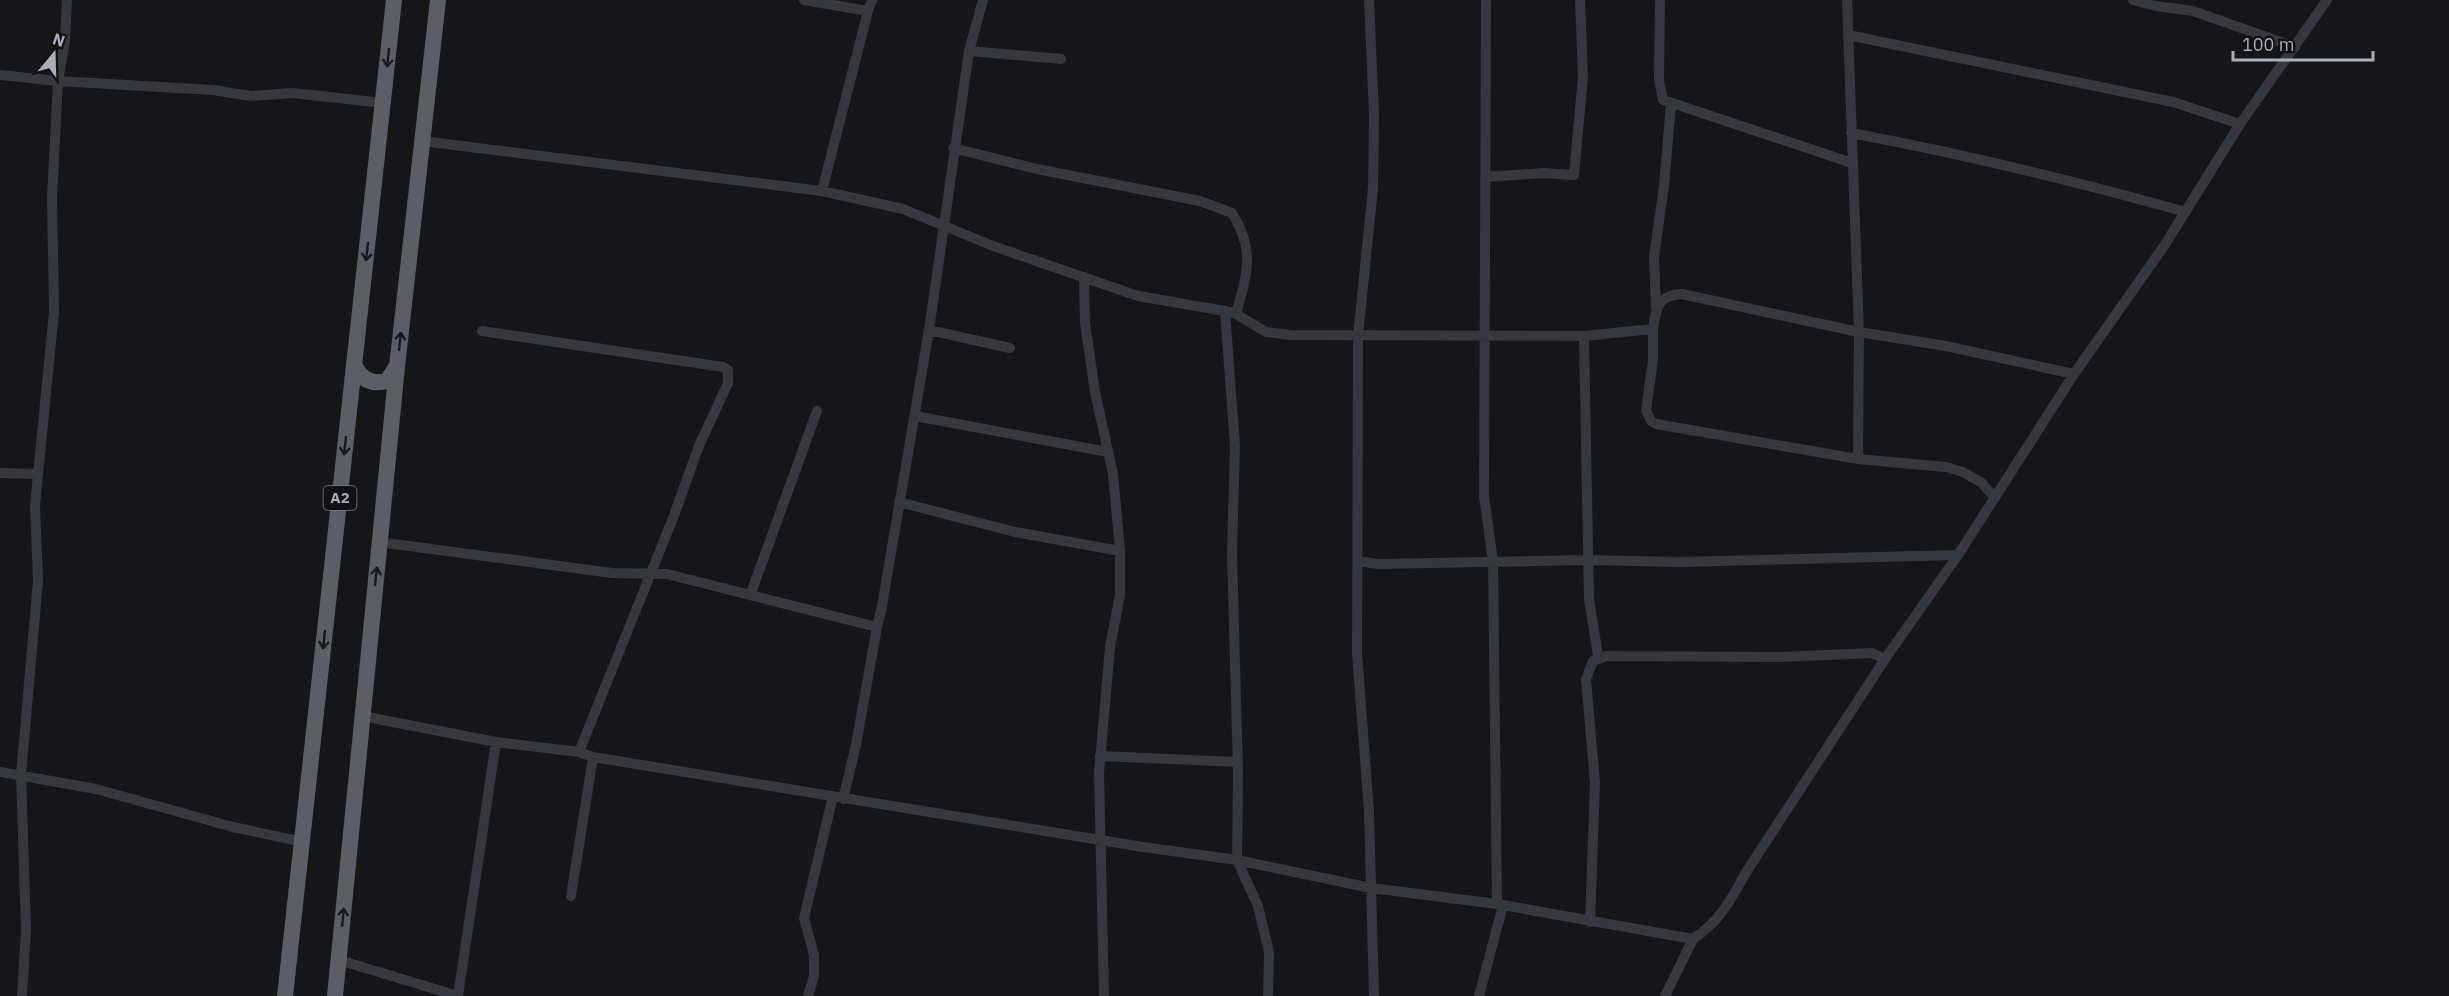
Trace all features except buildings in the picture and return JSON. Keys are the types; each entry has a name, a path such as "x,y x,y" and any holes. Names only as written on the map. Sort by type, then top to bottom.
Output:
{"highway":[{"name":"A2","path":"285,996 394,0"},
{"path":"335,996 397,366 438,0"},
{"path":"354,364 363,378 373,382 387,381 397,366"}],"street":[{"path":"22,996 26,929 21,776 38,581 35,505 54,312 52,198 58,81 65,41 67,0"},
{"path":"804,0 868,11"},
{"path":"822,191 872,0"},
{"path":"808,996 814,976 814,955 804,918 838,797 858,736 929,330 942,224 969,51 983,0"},
{"path":"1369,0 1374,114 1373,188 1358,336 1357,653 1369,811 1374,996"},
{"path":"1479,996 1500,904 1493,561 1485,496 1486,0"},
{"path":"1485,177 1544,173 1574,175 1583,76 1580,0"},
{"path":"1660,0 1660,90 1663,100 1738,123 1852,163"},
{"path":"1847,0 1859,332 1858,459"},
{"path":"2133,0 2193,11 2295,47"},
{"path":"1665,996 1693,939 1705,931 1726,909 1745,874 1885,660 1958,555 2074,374 2186,212 2240,124 2327,0"},
{"path":"1848,35 2174,102 2240,124"},
{"path":"969,51 1061,59"},
{"path":"0,75 58,81 213,90 251,96 293,93 383,104"},
{"path":"1656,313 1654,257 1664,186 1671,104"},
{"path":"1851,133 1974,156 2186,212"},
{"path":"422,141 822,191 880,203 942,224 993,246 1138,296 1230,312 1266,332 1291,335 1485,337 1584,336 1653,329"},
{"path":"953,148 1037,169 1200,201 1232,213 1248,248 1245,277 1230,312 1235,446 1232,554 1238,762 1236,860 1258,906 1269,952 1268,996"},
{"path":"1083,277 1085,323 1093,380 1113,474 1120,551 1120,595 1110,647 1100,756 1104,996"},
{"path":"1995,498 1982,483 1963,472 1946,467 1858,459 1656,424 1651,421 1646,410 1653,360 1653,329 1662,299 1670,294 1682,294 1859,332 1946,346 2074,374"},
{"path":"929,330 1010,348"},
{"path":"482,331 723,367 728,370 728,384 699,446 673,518 648,574 579,752"},
{"path":"1584,336 1589,599 1599,657"},
{"path":"751,593 817,411"},
{"path":"915,416 1108,452"},
{"path":"0,473 38,474"},
{"path":"899,502 1015,532 1120,551"},
{"path":"379,542 612,573 667,574 751,593 877,627"},
{"path":"1358,561 1378,564 1588,560 1691,562 1958,555"},
{"path":"1590,922 1595,783 1586,679 1588,668 1599,657 1780,657 1872,653 1885,660"},
{"path":"362,716 496,742 579,752 593,757 1236,860 1371,888 1500,904 1693,939"},
{"path":"339,960 458,996 496,742"},
{"path":"1100,756 1238,762"},
{"path":"571,896 593,757"},
{"path":"0,772 96,789 233,826 303,842"}]}
